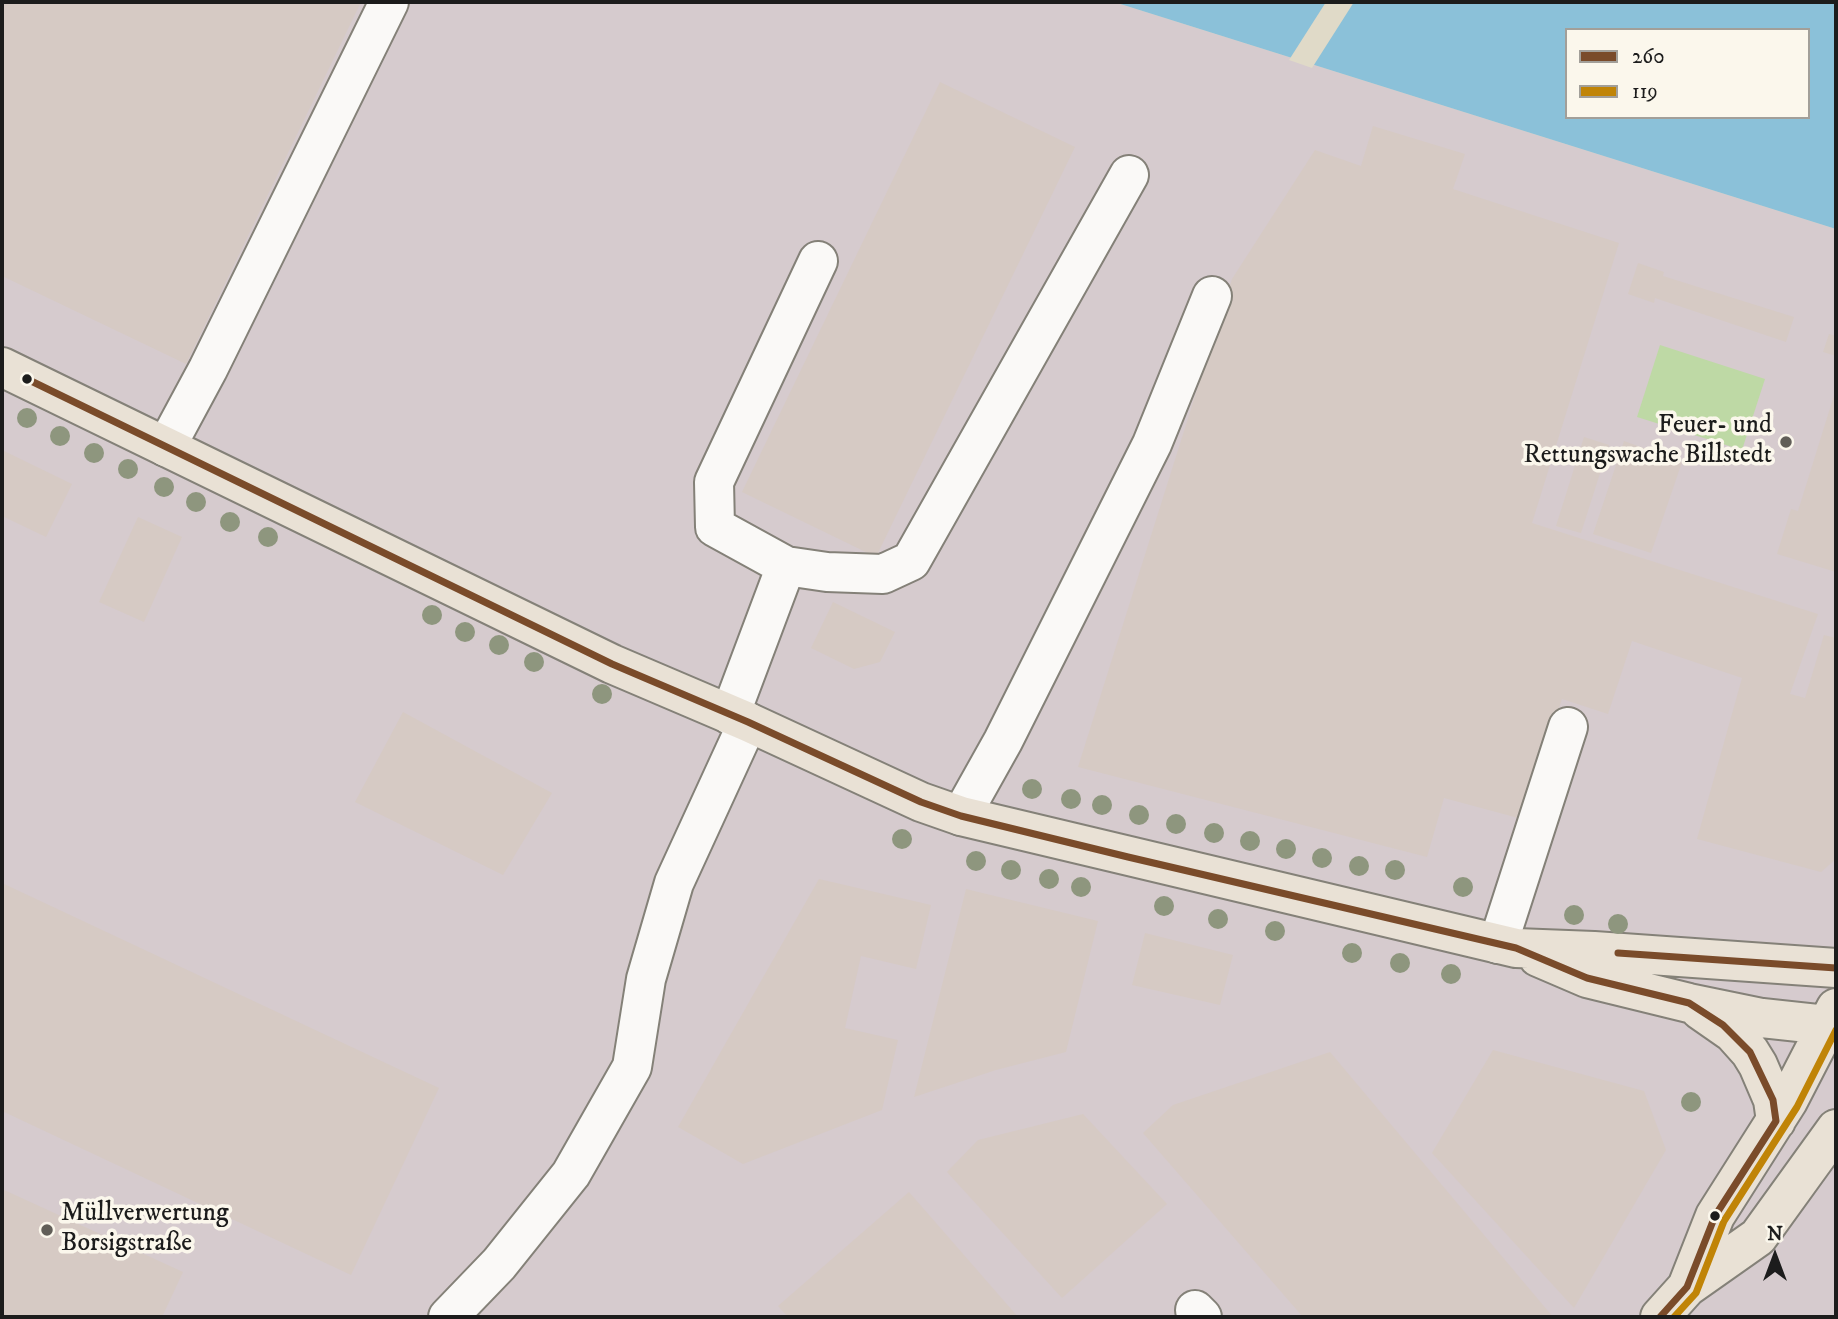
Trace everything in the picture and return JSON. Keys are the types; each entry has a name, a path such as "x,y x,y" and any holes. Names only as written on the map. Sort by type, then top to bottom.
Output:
{"main road":[{"path":"2,366 612,664 739,718 921,802 961,816 1507,946 1587,978 1689,1003 1762,1018 1834,1020 1776,1121 1715,1216 1688,1287"},
{"path":"1507,946 1836,968"},
{"path":"1689,1003 1723,1025 1750,1052 1773,1100 1776,1121"},
{"path":"1660,1317 1688,1287 1758,1237 1836,1129"}],"lane":[{"path":"166,447 206,372 389,2"},
{"path":"818,261 714,482 715,527 786,566 827,572 883,574 911,561 1129,175"},
{"path":"961,816 1003,741 1152,444 1212,296"},
{"path":"448,1317 499,1264 571,1174 632,1067 646,979 674,883 739,718 786,566"},
{"path":"1507,946 1568,727"}],"shaded area":[{"path":"2,2 1114,2 1836,229 1836,1317 2,1317"}],"green space":[{"path":"1660,345 1765,379 1742,450 1637,417"}],"water":[{"path":"1114,2 1836,2 1836,229"}],"pier":[{"path":"1326,2 1354,2 1312,68 1289,60"}],"building":[{"path":"2,2 361,2 186,364 2,276"},
{"path":"940,82 1075,147 876,557 742,492"},
{"path":"1373,126 1465,154 1453,189 1619,243 1532,523 1818,614 1790,694 1805,698 1824,635 1836,638 1836,859 1821,872 1697,839 1742,678 1632,641 1608,714 1562,699 1522,819 1444,798 1427,857 1078,767 1232,279 1315,150 1361,166"},
{"path":"1638,263 1664,272 1663,276 1794,317 1786,342 1655,298 1654,303 1628,294"},
{"path":"1829,334 1836,336 1836,356 1823,352"},
{"path":"1836,389 1836,572 1777,554 1791,509 1798,511"},
{"path":"1584,437 1609,445 1581,533 1556,526"},
{"path":"1624,441 1682,462 1651,553 1593,534"},
{"path":"2,450 72,484 46,537 2,516"},
{"path":"138,517 182,537 144,622 99,602"},
{"path":"833,602 895,632 880,662 854,669 811,648"},
{"path":"403,712 552,793 503,875 355,802"},
{"path":"819,879 931,905 916,969 861,956 845,1028 898,1040 882,1110 743,1164 678,1127"},
{"path":"2,883 439,1088 351,1275 2,1111"},
{"path":"966,889 1098,921 1066,1052 996,1070 914,1097"},
{"path":"1145,933 1233,955 1220,1005 1132,985"},
{"path":"1493,1050 1644,1091 1666,1150 1574,1308 1432,1153"},
{"path":"1330,1052 1553,1317 1303,1317 1143,1133 1173,1105"},
{"path":"1083,1114 1167,1204 1062,1298 947,1172 978,1140"},
{"name":"Müllverwertung Borsigstraße","path":"2,1189 183,1272 162,1317 2,1317"},
{"path":"909,1192 1018,1317 788,1317 778,1306"}],"transit line":[{"name":"260","path":"27,379 612,664 748,722 921,802 961,816 1128,857 1516,948 1587,978 1689,1003 1723,1025 1750,1052 1773,1100 1776,1121 1715,1216 1687,1287 1660,1317"},
{"name":"260","path":"1618,953 1836,968"},
{"name":"119","path":"1674,1317 1696,1293 1724,1221 1797,1107 1836,1030"}],"place":[{"name":"Feuer- und Rettungswache Billstedt","path":"1786,442"},
{"name":"Müllverwertung Borsigstraße","path":"47,1230"}]}
